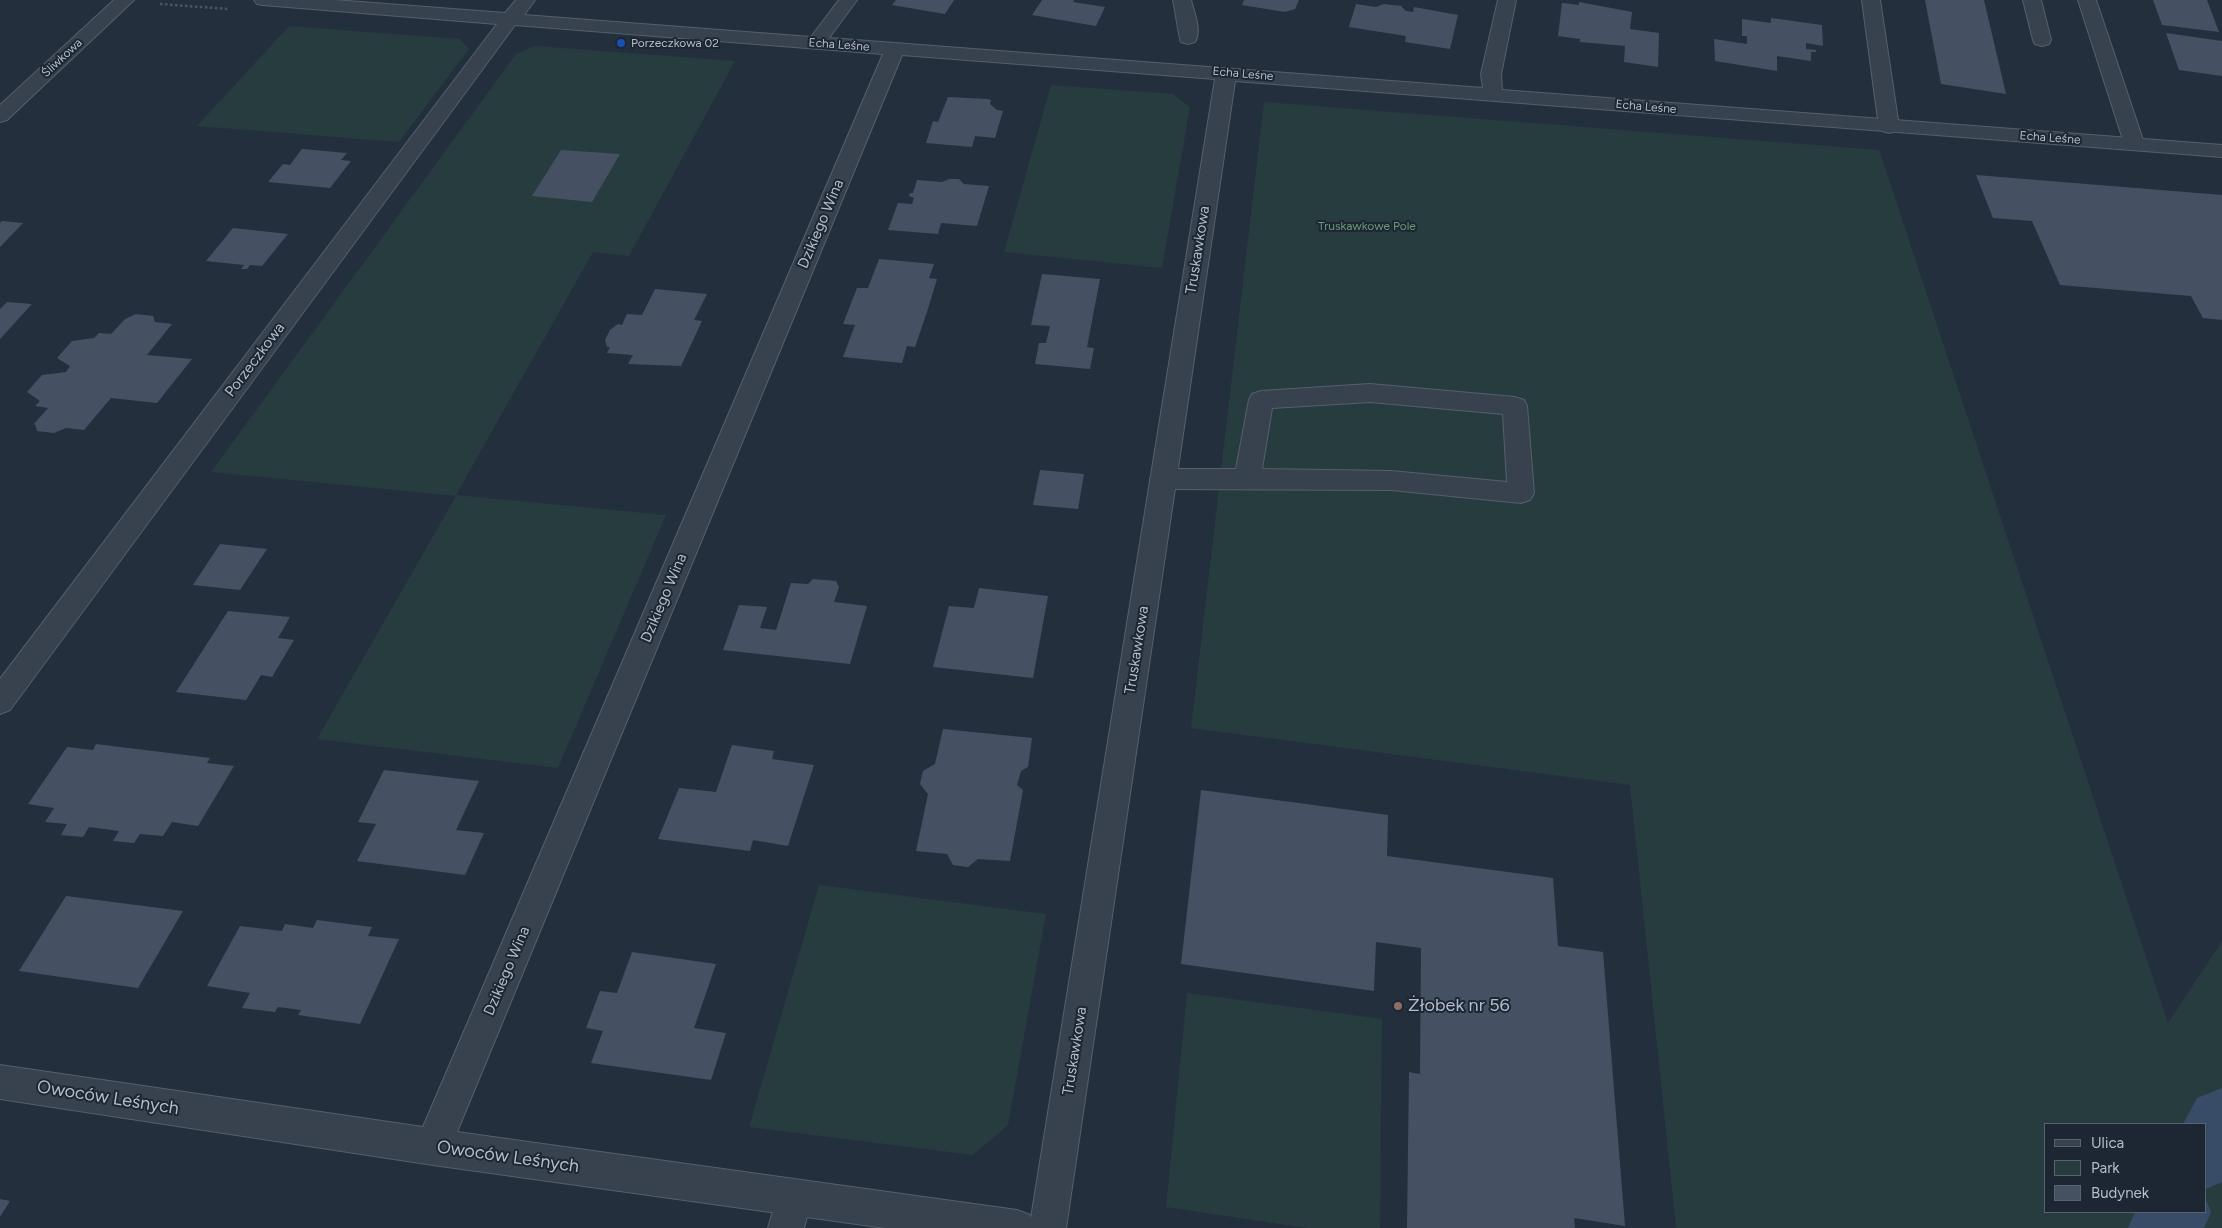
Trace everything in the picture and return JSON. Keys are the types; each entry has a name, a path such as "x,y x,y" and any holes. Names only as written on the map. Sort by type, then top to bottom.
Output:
{"street":[{"name":"Śliwkowa","path":"0,116 125,0"},
{"name":"Echa Leśne","path":"263,0 1226,73 1889,127 2222,151"},
{"name":"Porzeczkowa","path":"0,701 526,0"},
{"path":"816,43 848,0"},
{"path":"1182,0 1188,23 1188,38"},
{"path":"1493,94 1491,74 1507,0"},
{"path":"1871,0 1889,127"},
{"path":"2032,0 2042,40"},
{"path":"2087,0 2134,144"},
{"name":"Dzikiego Wina","path":"433,1147 895,48"},
{"name":"Truskawkowa","path":"1048,1228 1226,73"},
{"path":"1163,479 1247,480 1374,480 1521,493 1515,406 1370,393 1261,400 1247,480"},
{"name":"Owoców Leśnych","path":"0,1082 433,1147 790,1213 1017,1228"}],"green space":[{"path":"289,26 460,39 469,49 399,142 197,126"},
{"path":"535,46 735,61 629,256 593,252 456,495 666,515 558,768 317,739 456,496 211,472 516,54"},
{"path":"1051,85 1173,94 1190,107 1162,268 1004,252"},
{"name":"Truskawkowe Pole","path":"1264,102 1879,150 2168,1023 2222,941 2222,1228 1676,1228 1630,785 1191,728"},
{"path":"819,885 1046,914 1008,1125 973,1155 749,1127"},
{"path":"1187,993 1382,1019 1380,1228 1306,1228 1166,1207"}],"building":[{"path":"896,0 954,0 945,14 892,5"},
{"path":"1042,0 1074,0 1073,2 1105,7 1096,26 1032,15"},
{"path":"1244,0 1299,0 1295,9 1285,12 1242,5"},
{"path":"1925,0 1984,0 2006,94 1941,84"},
{"path":"2153,0 2207,0 2219,32 2162,25"},
{"path":"1579,2 1632,12 1630,29 1659,33 1658,67 1624,62 1625,46 1580,42 1580,39 1558,36 1562,3 1579,5"},
{"path":"1356,4 1376,7 1384,4 1401,6 1406,11 1413,12 1414,7 1458,15 1450,49 1405,42 1406,36 1349,27"},
{"path":"1771,18 1822,25 1823,46 1806,43 1806,49 1816,50 1816,52 1811,52 1811,61 1777,56 1777,71 1715,61 1714,39 1747,44 1747,36 1742,36 1742,19 1771,23"},
{"path":"2166,33 2222,41 2222,76 2179,70"},
{"path":"948,97 991,100 990,104 997,110 1003,111 995,138 975,136 972,147 926,143 933,121 938,122"},
{"path":"302,149 347,153 341,160 351,161 330,188 268,182 283,164 290,165"},
{"path":"561,150 620,154 592,202 532,196"},
{"path":"1976,175 2222,195 2222,320 2203,318 2191,296 2060,285 2032,221 1993,218"},
{"path":"949,179 959,179 964,184 989,186 977,226 941,223 938,234 888,230 898,203 912,204 914,198 909,196 910,193 913,193 917,180 942,182"},
{"path":"2,221 23,223 0,247 0,223"},
{"path":"233,228 288,234 262,266 250,265 247,269 241,269 244,265 206,261"},
{"path":"879,259 934,264 929,278 937,279 927,312 915,347 907,346 902,363 843,357 855,325 843,324 857,288 868,288"},
{"path":"1042,274 1100,279 1087,347 1094,348 1090,369 1035,364 1039,343 1046,343 1050,326 1031,325"},
{"path":"655,289 707,294 694,320 702,321 681,366 628,364 633,355 607,353 610,347 607,347 605,340 610,330 618,324 622,325 627,314 642,315"},
{"path":"7,302 32,304 0,339 0,309"},
{"path":"136,314 153,316 155,322 172,324 147,355 192,359 157,403 111,398 84,430 66,428 54,433 37,431 35,424 33,425 48,408 35,406 40,401 27,392 42,375 66,372 70,366 57,358 72,341 94,338 99,333 111,334 125,319"},
{"path":"1040,470 1084,474 1078,509 1033,505"},
{"path":"220,544 267,549 240,590 193,585"},
{"path":"813,579 836,581 839,587 834,602 867,606 850,664 723,650 739,605 767,607 760,628 776,630 791,583 808,584"},
{"path":"979,588 1048,596 1033,678 933,667 949,606 974,608"},
{"path":"228,611 290,617 278,638 294,640 272,677 261,675 246,700 176,692"},
{"path":"943,729 1032,738 1028,767 1021,771 1017,785 1023,790 1010,861 978,859 968,867 953,865 947,854 916,851 928,794 920,784 923,771 935,764"},
{"path":"96,744 210,758 207,763 234,766 198,826 172,822 163,836 140,834 134,843 113,841 119,831 89,827 83,837 61,835 67,824 45,822 54,808 28,804 67,747 93,750"},
{"path":"732,745 774,751 772,759 814,765 788,846 753,840 750,851 658,839 679,788 716,792"},
{"path":"384,770 479,781 456,830 484,833 465,875 357,861 376,824 358,822"},
{"path":"1201,790 1388,815 1387,856 1553,878 1558,946 1603,952 1625,1226 1574,1218 1575,1228 1407,1228 1409,1072 1420,1074 1421,948 1376,942 1374,991 1181,964"},
{"path":"66,896 183,911 138,988 19,971"},
{"path":"317,920 372,927 368,936 399,939 360,1024 298,1015 301,1010 278,1007 275,1012 242,1008 250,993 207,986 240,926 282,931 285,924 313,928"},
{"path":"632,952 716,964 694,1028 726,1033 711,1080 591,1063 603,1031 586,1028 600,991 617,993"},
{"path":"0,1199 10,1201 0,1217"}],"waterway":[{"path":"2207,1151 2222,1123"},
{"path":"2165,1228 2173,1213"}],"place":[{"name":"Porzeczkowa 02","path":"621,43"},
{"name":"Żłobek nr 56","path":"1398,1006"}]}
